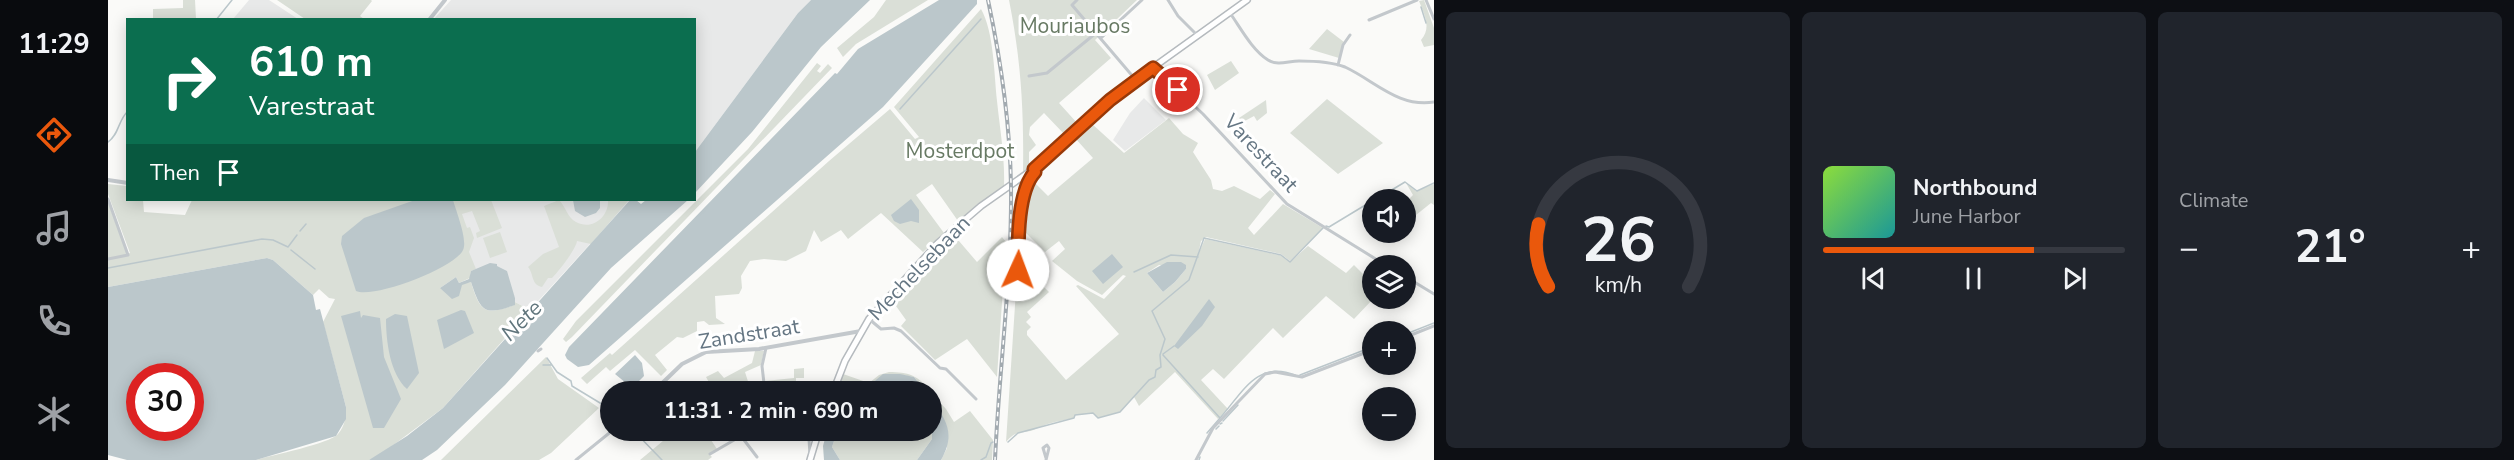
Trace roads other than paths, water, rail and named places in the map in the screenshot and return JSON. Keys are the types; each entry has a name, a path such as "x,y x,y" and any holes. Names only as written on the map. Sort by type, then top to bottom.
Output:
{"main road":[{"path":"1153,68 1247,0"},
{"name":"Mechelsebaan","path":"837,381 845,361 869,319 938,243 981,206 1034,169 1110,100 1153,68"},
{"path":"810,459 816,441"}],"street":[{"path":"431,18 445,0"},
{"path":"1077,0 1072,5 1136,80"},
{"path":"1101,39 1142,0"},
{"path":"1168,0 1178,16 1198,36"},
{"path":"1369,20 1418,0"},
{"path":"1426,0 1434,19"},
{"path":"1230,13 1258,52 1269,61 1338,65 1393,95 1416,103 1434,102"},
{"path":"1029,76 1047,73 1096,33"},
{"path":"1338,65 1343,45 1350,35"},
{"name":"Varestraat","path":"1153,68 1203,114 1287,204 1370,255"},
{"name":"Mechelsebaan","path":"1018,270 1021,215 1027,181 1035,172 1034,169"},
{"path":"108,180 126,183"},
{"path":"108,199 128,255 108,259"},
{"path":"1416,283 1434,294"},
{"path":"869,319 881,329 894,328 901,332 940,368 946,369 976,399"},
{"path":"1416,333 1434,326"},
{"name":"Zandstraat","path":"664,381 682,364 702,353 766,348 861,331"},
{"path":"764,381 762,366 766,348"},
{"path":"1196,460 1213,428 1265,374 1275,372 1302,377 1362,354"},
{"path":"576,460 600,441"},
{"path":"710,454 732,441"},
{"path":"745,441 757,457"},
{"path":"808,441 810,459"}],"waterway":[{"path":"218,18 232,0"},
{"path":"1421,7 1426,23"},
{"path":"900,109 981,19"},
{"path":"108,142 126,114"},
{"path":"1393,189 1405,182 1414,189"},
{"path":"1416,190 1434,183"},
{"path":"1326,226 1329,227 1362,207"},
{"path":"300,231 306,224"},
{"path":"1008,442 1018,433 1074,418 1075,415 1093,413 1098,418 1120,412 1149,380 1155,377 1156,370 1161,367 1160,355 1165,339 1152,311 1189,280 1204,238 1281,255 1290,262 1323,228"},
{"path":"108,268 262,239 273,240 288,247 297,235"},
{"path":"291,250 315,269"},
{"path":"1134,272 1171,255 1198,257"},
{"path":"1416,330 1434,323"},
{"path":"1163,354 1174,346"},
{"path":"1300,375 1362,351"},
{"path":"1163,355 1220,418 1244,389 1261,375 1282,371 1295,375"},
{"path":"547,358 557,372 571,381 572,386 600,403"},
{"path":"543,365 551,365"},
{"path":"1223,421 1238,405"},
{"path":"1207,433 1220,418"},
{"path":"1216,429 1219,426"},
{"path":"644,441 662,460"},
{"path":"981,460 986,457 993,442"}],"railway":[{"path":"988,0 1004,92 1011,186 1007,289 995,460"}],"park label":[{"name":"Mouriaubos","path":"1075,26"},
{"name":"Mosterdpot","path":"960,151"}],"water label":[{"name":"Nete","path":"521,320"}]}
